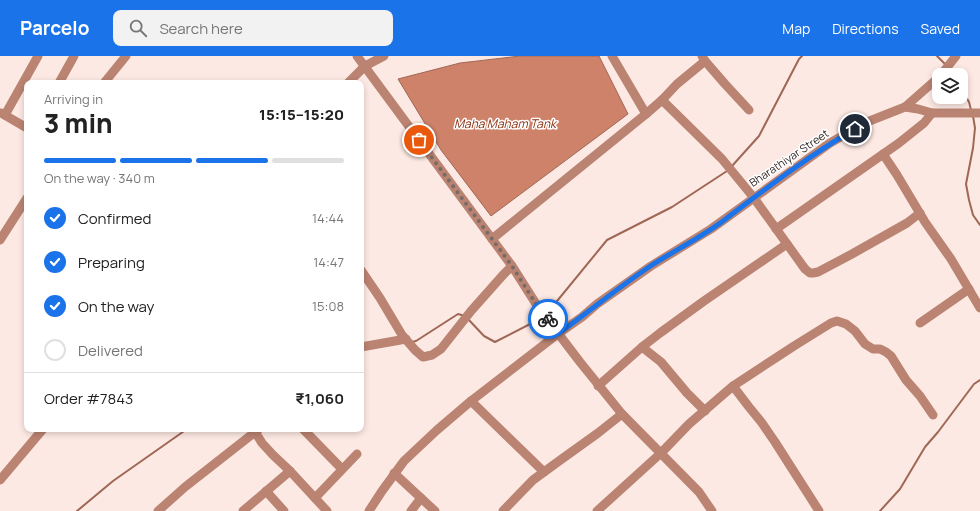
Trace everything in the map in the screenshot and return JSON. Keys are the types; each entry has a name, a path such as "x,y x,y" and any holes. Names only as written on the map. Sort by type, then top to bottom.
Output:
{"street":[{"path":"24,126 3,114 38,56"},
{"path":"61,80 74,56"},
{"path":"106,80 126,56"},
{"path":"357,56 512,266 538,307 598,386 622,414 699,492 712,511"},
{"path":"351,80 365,66 384,56"},
{"path":"612,56 646,114"},
{"path":"492,239 646,114 662,100 703,58 749,110"},
{"path":"947,68 954,59"},
{"path":"905,107 932,83"},
{"name":"Bharathiyar Street","path":"662,100 722,159 754,198 830,143 867,122 905,107"},
{"path":"905,107 932,113 980,113"},
{"path":"776,228 883,154 924,123 932,113"},
{"path":"883,154 925,222 951,259 980,308"},
{"path":"369,511 404,461 471,401 597,304 651,266 711,230 754,198 805,269 810,273 818,272 907,224 920,213"},
{"path":"0,240 23,211"},
{"path":"598,386 642,347 699,304 787,244"},
{"path":"364,274 404,337 423,357 432,355 441,349 471,311 512,266"},
{"path":"920,323 969,289"},
{"path":"597,511 689,424 733,386 830,323 837,321 846,324 855,330 865,344 873,349 880,349 891,356 906,380 920,396 933,415"},
{"path":"364,346 404,337"},
{"path":"642,347 661,362 687,393 705,410"},
{"path":"733,386 762,423 819,511"},
{"path":"471,401 544,472"},
{"path":"503,511 534,480 622,414"},
{"path":"0,480 40,432"},
{"path":"158,511 185,487 254,432"},
{"path":"258,432 262,443 327,511"},
{"path":"306,432 342,470"},
{"path":"315,498 357,454"},
{"path":"247,509 290,471"},
{"path":"394,474 435,511"},
{"path":"266,491 284,511"},
{"path":"411,511 420,498"}],"water":[{"name":"Maha Maham Tank","path":"520,56 599,56 628,114 491,216 441,150 398,79 460,63"}],"waterway":[{"path":"732,166 759,136 799,59 802,56"},
{"path":"937,56 945,64"},
{"path":"968,100 971,110"},
{"path":"973,116 975,128 973,148 966,184 973,215 980,225"},
{"path":"546,312 553,306 607,240 672,207 727,171"},
{"path":"412,342 416,341 458,314 465,316"},
{"path":"468,319 484,336 495,342 534,322 541,316"},
{"path":"880,511 900,489 925,447 974,384 980,380"},
{"path":"77,511 113,481 183,432"}],"way so far":[{"path":"419,140 512,266 538,307 548,319"}],"route":[{"path":"548,319 559,333 651,266 711,230 830,143 855,129"}]}
